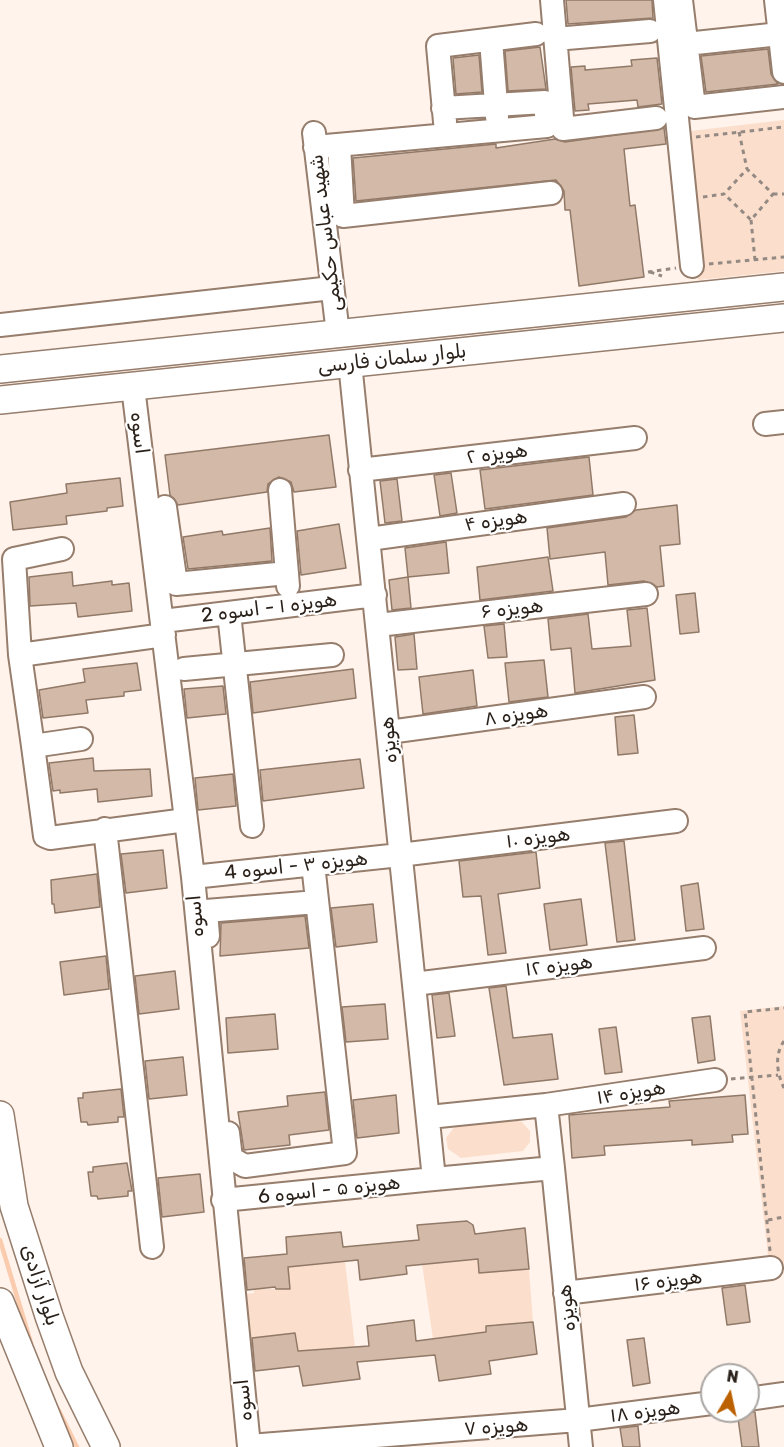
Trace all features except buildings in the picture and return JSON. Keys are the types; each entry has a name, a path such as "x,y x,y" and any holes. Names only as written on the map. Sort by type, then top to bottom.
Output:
{"main road":[{"name":"بلوار سلمان فارسی","path":"0,369 784,287"},
{"name":"بلوار سلمان فارسی","path":"0,400 784,318"},
{"name":"بلوار آزادی","path":"0,1116 14,1206 49,1316 69,1372 106,1447"},
{"path":"0,1302 59,1447"}],"street":[{"path":"552,0 545,37 563,129 656,118"},
{"path":"665,0 692,266"},
{"path":"686,0 681,0 694,107 784,98"},
{"path":"776,0 784,72"},
{"path":"446,135 438,46 491,40 650,31"},
{"path":"686,44 780,34"},
{"path":"491,40 498,131"},
{"path":"443,108 545,102 548,126 339,145 343,216 551,193"},
{"name":"شهید عباس حکیمی","path":"338,334 314,140 339,145"},
{"path":"0,325 332,288"},
{"name":"هویزه","path":"350,363 434,1179"},
{"name":"اسوه","path":"133,387 193,877 249,1446"},
{"name":"هویزه ۲","path":"360,470 635,438"},
{"path":"280,490 290,605"},
{"name":"هویزه ۴","path":"369,539 624,504"},
{"path":"165,507 176,584 287,573"},
{"path":"62,549 14,559 20,654 45,836 50,838 186,820"},
{"name":"هویزه ۶","path":"378,625 646,594"},
{"name":"هویزه ۱ - اسوه 2","path":"20,654 164,628 229,612 375,595"},
{"path":"229,612 252,826"},
{"path":"184,669 332,655"},
{"name":"هویزه ۸","path":"389,732 644,697"},
{"path":"33,746 81,739"},
{"name":"هویزه ۱۰","path":"400,855 676,821"},
{"path":"105,829 152,1247"},
{"name":"هویزه ۳ - اسوه 4","path":"193,877 400,855"},
{"path":"313,864 345,1153 245,1166 231,1158 206,911 317,902"},
{"name":"هویزه ۱۲","path":"414,984 704,948"},
{"name":"هویزه ۱۴","path":"546,1106 715,1080"},
{"path":"429,1117 546,1106"},
{"name":"هویزه","path":"546,1106 581,1447"},
{"path":"434,1179 553,1168"},
{"name":"هویزه ۵ - اسوه 6","path":"223,1200 409,1191 434,1179"},
{"name":"هویزه ‍۱۶","path":"566,1293 771,1268"},
{"path":"760,1397 784,1394"},
{"name":"هویزه ‍۱۸","path":"578,1420 700,1405"},
{"name":"هویزه ۷","path":"249,1446 578,1420"}],"path":[{"path":"679,139 784,127"},
{"path":"739,132 747,169 773,194 784,194"},
{"path":"747,169 724,194 751,220 755,260"},
{"path":"751,220 773,194"},
{"path":"662,276 648,272 784,257"},
{"path":"771,1268 745,1012 784,1008"},
{"path":"784,1041 780,1047 778,1076 784,1088"},
{"path":"715,1080 778,1076"},
{"path":"767,1220 784,1218"}],"shaded area":[{"path":"784,120 784,271 698,280 682,132"},
{"path":"784,1006 784,1263 769,1264 740,1011"},
{"path":"510,1119 522,1122 530,1131 530,1142 523,1151 461,1158 448,1149 446,1138 455,1126"},
{"path":"478,1259 480,1273 491,1273 491,1266 529,1269 533,1322 519,1322 518,1326 498,1328 496,1324 486,1326 486,1332 460,1335 459,1340 433,1339 422,1264"},
{"path":"345,1261 355,1347 298,1351 294,1333 280,1335 280,1339 262,1342 261,1337 251,1338 245,1294 254,1293 254,1289 290,1289 288,1267"}],"waterway":[{"path":"0,1240 31,1343"},
{"path":"58,1409 77,1447"}]}
